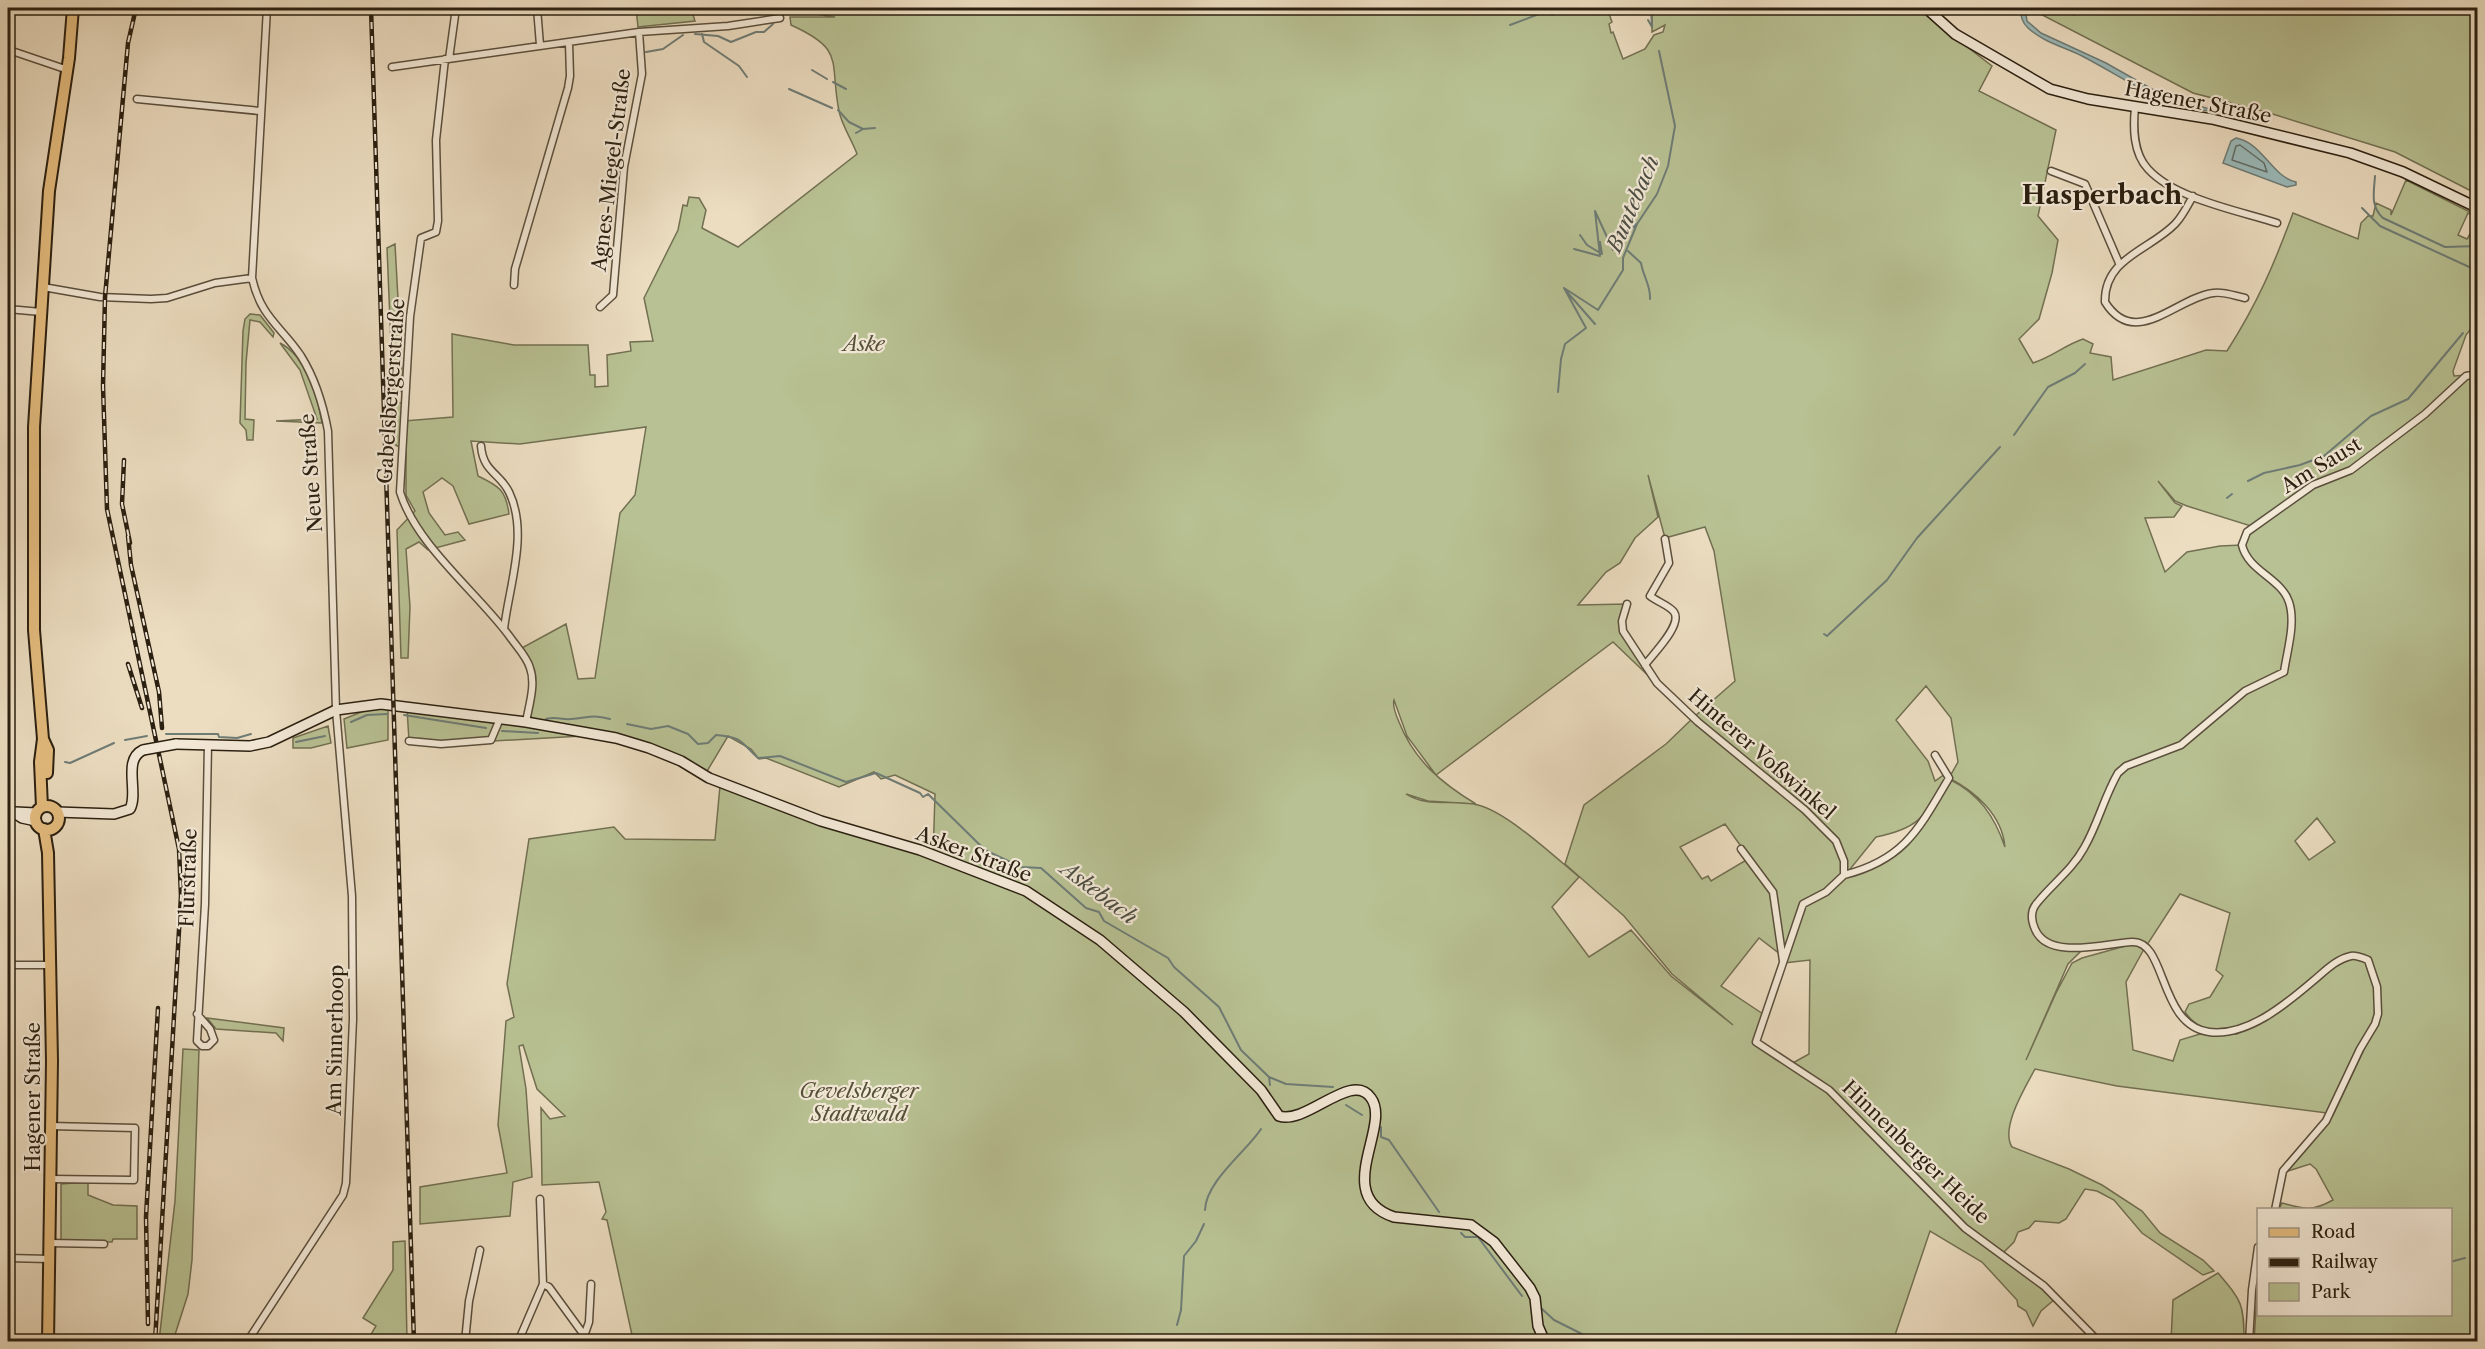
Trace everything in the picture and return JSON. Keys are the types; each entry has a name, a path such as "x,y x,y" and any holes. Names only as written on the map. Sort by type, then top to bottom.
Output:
{"main road":[{"name":"Hagener Straße","path":"48,1341 51,965 47,817 48,750 43,740 34,635 32,520 34,427 50,180 68,70 73,8"}],"street":[{"name":"Neue Straße","path":"267,8 252,278 255,294 268,318 300,354 312,375 322,398 327,423 336,710"},
{"name":"Gabelsbergerstraße","path":"456,8 436,140 438,221 436,232 421,238 410,317 400,492 408,514 434,548 504,629 531,669 531,696 526,722"},
{"path":"537,8 540,45"},
{"name":"Hagener Straße","path":"1926,8 1952,32 2029,79 2063,94 2212,119 2350,153 2403,172 2478,208"},
{"path":"392,67 639,32 728,26 780,18"},
{"name":"Agnes-Miegel-Straße","path":"600,307 613,295 624,167 642,74 639,32"},
{"path":"514,285 515,269 568,88 569,43"},
{"path":"9,50 68,70"},
{"path":"137,99 260,111"},
{"path":"2135,107 2133,129 2138,150 2148,169 2193,196 2277,223"},
{"path":"2051,171 2085,184 2119,263"},
{"path":"2193,196 2175,225 2119,263 2105,293 2105,302 2118,318 2147,321 2196,297 2215,292 2245,298"},
{"path":"42,287 100,297 150,299 167,298 215,283 252,278"},
{"path":"8,309 41,312"},
{"name":"Am Saust","path":"2275,1208 2283,1172 2326,1121 2360,1049 2375,1024 2378,1014 2377,987 2368,960 2353,956 2335,963 2292,999 2247,1026 2225,1032 2208,1032 2196,1027 2180,1014 2169,998 2152,952 2147,945 2134,941 2074,948 2056,946 2040,938 2032,921 2034,906 2084,848 2118,773 2126,766 2181,745 2245,691 2284,672 2292,616 2289,601 2283,590 2247,558 2242,545 2247,532 2313,485 2351,470 2425,414 2466,376 2478,374"},
{"path":"481,446 482,457 491,473 508,490 515,508 517,536 504,629"},
{"path":"1645,665 1670,635 1676,616 1674,611 1650,596 1669,563 1665,539"},
{"name":"Hinterer Voßwinkel","path":"1627,604 1622,621 1623,631 1657,683 1698,722 1805,810 1836,841 1844,861 1844,875"},
{"name":"Asker Straße","path":"47,817 120,814 130,809 135,794 132,768 134,758 143,750 176,744 208,743 250,746 269,742 336,710 381,704 499,721 526,722 616,738 649,748 681,761 709,778 821,821 920,850 1026,891 1100,940 1184,1012 1261,1090 1279,1116 1296,1116 1350,1090 1361,1089 1371,1097 1376,1113 1366,1158 1365,1179 1375,1206 1383,1213 1394,1217 1471,1225 1482,1232 1494,1242 1530,1288 1535,1298 1538,1326 1545,1341"},
{"name":"Am Sinnerhoop","path":"247,1341 343,1195 346,1183 354,971 352,896 336,710"},
{"path":"409,741 441,744 490,740 499,721"},
{"name":"Flurstraße","path":"197,1014 213,1033 214,1040 208,1046 202,1046 197,1041 197,1014 206,881 208,743"},
{"path":"1783,962 1803,904 1826,892 1844,875 1886,860 1915,831 1949,778 1935,756"},
{"path":"10,810 22,818 47,817"},
{"path":"1741,849 1773,892 1783,962"},
{"name":"Hinnenberger Heide","path":"1783,962 1756,1042 1829,1090 1965,1228 2044,1286 2099,1341"},
{"path":"8,965 51,965"},
{"path":"50,1126 135,1128 134,1180 50,1179"},
{"path":"518,1341 543,1284 540,1199"},
{"path":"50,1243 104,1244"},
{"path":"465,1341 469,1301 480,1250"},
{"path":"8,1258 49,1259"},
{"path":"2249,1341 2252,1290 2257,1259"},
{"path":"543,1284 549,1287 583,1338"},
{"path":"583,1338 589,1322 591,1284"}],"green space":[{"path":"636,8 691,8 695,21 638,27"},
{"path":"779,8 1607,8 1612,22 1609,24 1611,33 1613,32 1623,59 1645,49 1654,35 1663,32 1665,25 1652,32 1652,11 1648,8 1922,8 1931,19 1992,66 1979,91 2056,130 2038,216 2058,240 2052,273 2039,319 2019,339 2033,363 2083,339 2093,344 2090,353 2111,357 2113,380 2206,350 2227,351 2264,284 2293,213 2358,239 2361,223 2368,216 2373,216 2376,203 2391,210 2391,215 2406,180 2478,216 2477,218 2468,213 2458,235 2467,239 2470,234 2477,238 2477,321 2466,335 2453,371 2454,376 2478,374 2477,1341 2254,1341 2257,1293 2257,1316 2452,1316 2452,1208 2313,1208 2333,1200 2316,1169 2310,1164 2288,1171 2286,1164 2289,1160 2298,1159 2333,1115 2375,1026 2371,1025 2327,1113 2117,1086 2035,1069 2011,1119 2009,1139 2012,1147 2069,1169 2102,1185 2142,1211 2160,1233 2203,1260 2214,1271 2203,1275 2142,1233 2114,1200 2097,1191 2085,1189 2066,1219 2059,1223 2035,1221 2029,1228 2018,1232 2014,1242 2002,1254 2055,1299 2041,1311 2033,1326 2026,1311 2018,1306 2017,1300 1982,1262 1930,1231 1893,1341 1547,1342 1538,1326 1538,1335 1520,1338 1516,1342 630,1341 632,1335 607,1220 602,1219 606,1212 599,1182 542,1185 541,1108 550,1119 565,1116 537,1089 523,1045 519,1046 526,1089 532,1177 513,1182 510,1216 420,1224 420,1187 507,1173 498,1125 506,1021 514,1017 507,984 529,839 614,827 625,839 715,840 720,786 817,822 933,858 935,794 895,775 881,779 874,772 839,787 766,758 759,759 751,749 728,736 706,773 663,751 632,740 601,731 537,723 531,720 533,666 520,649 566,624 578,679 595,678 620,513 635,495 646,427 520,444 471,441 478,476 500,490 506,499 509,514 469,524 453,486 442,478 423,492 429,513 445,535 458,532 465,540 428,550 419,542 406,549 410,607 408,658 401,658 397,530 415,511 406,495 406,451 394,444 392,402 403,403 404,421 453,417 452,334 514,345 588,345 590,375 595,375 595,387 608,386 607,355 631,351 630,342 653,341 644,298 678,230 683,205 687,206 689,197 699,198 706,210 702,228 738,247 857,154 840,117 832,58 820,42 791,25 790,17 835,17","holes":["2407,428 2352,470 2313,485 2247,533 2244,549 2242,545 2220,546 2187,552 2165,572 2145,518 2174,517 2182,506 2175,503 2158,481 2175,501 2254,527 2313,484 2350,469","1648,475 1665,538 1705,527 1714,551 1735,681 1694,717 1806,810 1837,840 1847,873 1876,837 1903,829 1920,818 1947,779 1945,774 1935,781 1928,761 1896,720 1926,686 1951,718 1958,762 1949,778 1969,790 1978,798 1999,825 2005,847 1996,825 1984,807 1969,791 1949,779 1917,831 1897,853 1880,865 1844,876 1827,892 1804,904 1783,963 1810,960 1809,1054 1791,1064 1755,1039 1763,1014 1721,986 1759,938 1780,954 1774,903 1765,882 1748,859 1711,881 1708,876 1702,879 1680,847 1725,824 1773,891 1783,960 1803,903 1826,891 1843,874 1843,861 1835,842 1803,811 1692,719 1666,744 1584,805 1565,864 1624,916 1672,974 1733,1025 1671,976 1631,930 1589,957 1552,907 1579,877 1503,816 1490,809 1470,804 1476,804 1436,775 1613,642 1657,684 1621,631 1627,604 1578,605 1606,572 1620,563 1635,538 1658,517","1394,700 1407,736 1436,775 1412,748 1395,711","1406,794 1428,801 1454,803 1423,801","2106,797 2085,849 2071,865 2088,837","2317,818 2335,842 2309,860 2295,841","2070,867 2035,907 2032,918 2034,925 2031,916 2032,910 2039,899","2180,894 2230,913 2216,970 2223,976 2210,997 2189,1004 2185,1012 2196,1023 2209,1029 2222,1030 2237,1027 2266,1015 2291,998 2327,967 2343,958 2354,956 2369,960 2367,962 2354,958 2336,965 2295,1000 2237,1034 2200,1034 2180,1040 2173,1061 2133,1050 2126,982 2144,949 2136,943 2147,945","2035,927 2046,941 2058,945 2070,947 2055,946 2042,940","2136,943 2072,963 2026,1060 2068,964 2085,947 2083,947"]},
{"path":"2029,8 2477,8 2477,194 2395,152 2266,112 2193,93"},
{"path":"395,244 403,391 393,393 387,248"},
{"path":"250,314 260,315 274,333 273,337 260,322 250,320 246,363 245,419 254,420 253,440 247,440 246,430 240,423 243,331 245,319"},
{"path":"280,343 297,357 304,367 314,390 322,423 276,421 317,419 300,370"},
{"path":"371,708 388,709 388,740 347,748 344,719"},
{"path":"407,708 582,736 441,744 409,741"},
{"path":"328,726 331,743 311,748 293,748 293,738"},
{"path":"207,1018 284,1028 283,1041 276,1033 216,1029"},
{"path":"183,1049 199,1050 192,1260 188,1294 173,1341 159,1341 175,1201"},
{"path":"88,1182 88,1195 113,1205 137,1206 137,1239 113,1239 112,1242 61,1241 61,1184"},
{"path":"2282,1203 2297,1207 2308,1208 2280,1208"},
{"path":"405,1241 407,1341 367,1341 376,1326 363,1318 393,1270 393,1242"},
{"path":"2218,1273 2240,1304 2244,1341 2171,1341 2173,1300"}],"water":[{"path":"2020,8 2025,8 2027,21 2041,33 2106,63 2166,97 2210,109 2210,111 2193,109 2160,98 2082,56 2040,37 2024,24"},
{"path":"2236,138 2253,146 2287,179 2296,182 2296,185 2287,187 2223,163 2231,141"}],"waterway":[{"path":"785,13 801,10 834,12 850,8"},
{"path":"1510,25 1555,8"},
{"path":"1552,15 1562,8"},
{"name":"Buntebach","path":"1651,8 1652,27"},
{"path":"2074,15 2077,8"},
{"name":"Buntebach","path":"1648,20 1652,27"},
{"path":"695,34 718,36 731,42 756,32 764,32 773,24"},
{"path":"702,34 704,42 739,66 747,77"},
{"path":"646,52 663,49 683,35"},
{"name":"Buntebach","path":"1558,392 1565,344 1586,328 1564,288 1598,310 1623,270 1623,258 1637,224 1657,194 1668,166 1675,126 1659,51"},
{"path":"812,70 827,79"},
{"path":"833,82 846,89"},
{"path":"789,89 832,108"},
{"path":"838,110 849,122 863,129 875,128"},
{"path":"856,133 863,129"},
{"path":"2375,176 2374,204 2383,218 2445,247 2478,246"},
{"path":"2362,208 2380,226 2478,271"},
{"path":"1574,249 1600,256 1595,211 1613,250 1636,224"},
{"path":"1580,235 1587,245 1602,254 1600,242"},
{"path":"1628,251 1641,263 1650,299"},
{"path":"1567,292 1595,324"},
{"path":"2478,294 2478,317"},
{"path":"2248,481 2264,473 2300,465 2324,456 2371,416 2408,399 2463,333"},
{"path":"2014,435 2048,387 2075,373 2085,364"},
{"path":"1824,634 1827,636 1887,580 1917,538 2000,447"},
{"path":"2227,498 2232,494"},
{"name":"Askebach","path":"351,722 367,715 387,714"},
{"name":"Askebach","path":"404,715 486,728"},
{"name":"Askebach","path":"546,719 594,717 610,719"},
{"name":"Askebach","path":"627,724 651,729 668,726 688,734 698,744 708,743 716,735 732,737 741,741 758,758 780,756 846,782 876,773 920,793 923,797 928,794 985,850 1021,867 1041,868 1086,908 1099,912 1104,921 1168,958 1174,967 1219,1007 1241,1050 1269,1077 1286,1084 1333,1087"},
{"name":"Askebach","path":"502,731 538,733"},
{"name":"Askebach","path":"166,734 218,734 219,737 237,738 251,734"},
{"name":"Askebach","path":"125,740 147,736"},
{"name":"Askebach","path":"296,742 325,736"},
{"name":"Askebach","path":"65,762 70,763 114,743"},
{"name":"Askebach","path":"1269,1077 1270,1085"},
{"name":"Askebach","path":"1346,1105 1362,1115"},
{"name":"Askebach","path":"1381,1127 1381,1137 1389,1140 1439,1212"},
{"path":"1205,1210 1212,1188 1261,1129"},
{"path":"1177,1325 1181,1310 1184,1256 1196,1241 1204,1224"},
{"name":"Askebach","path":"1461,1233 1465,1237 1478,1237 1522,1296"},
{"path":"2452,1261 2465,1258"},
{"name":"Askebach","path":"1541,1308 1554,1320 1598,1342"}],"railway":[{"path":"136,8 128,43 105,297 103,386 107,509 179,849 181,896 155,1342"},
{"path":"371,8 414,1342"},
{"path":"124,460 122,504 130,543"},
{"path":"128,536 131,565 159,692 162,728"},
{"path":"128,664 142,708"},
{"path":"148,1324 146,1217 158,1008"}],"district":[{"name":"Hasperbach","path":"2102,195"}],"park label":[{"name":"Aske","path":"864,344"},
{"name":"Gevelsberger Stadtwald","path":"859,1102"}]}
